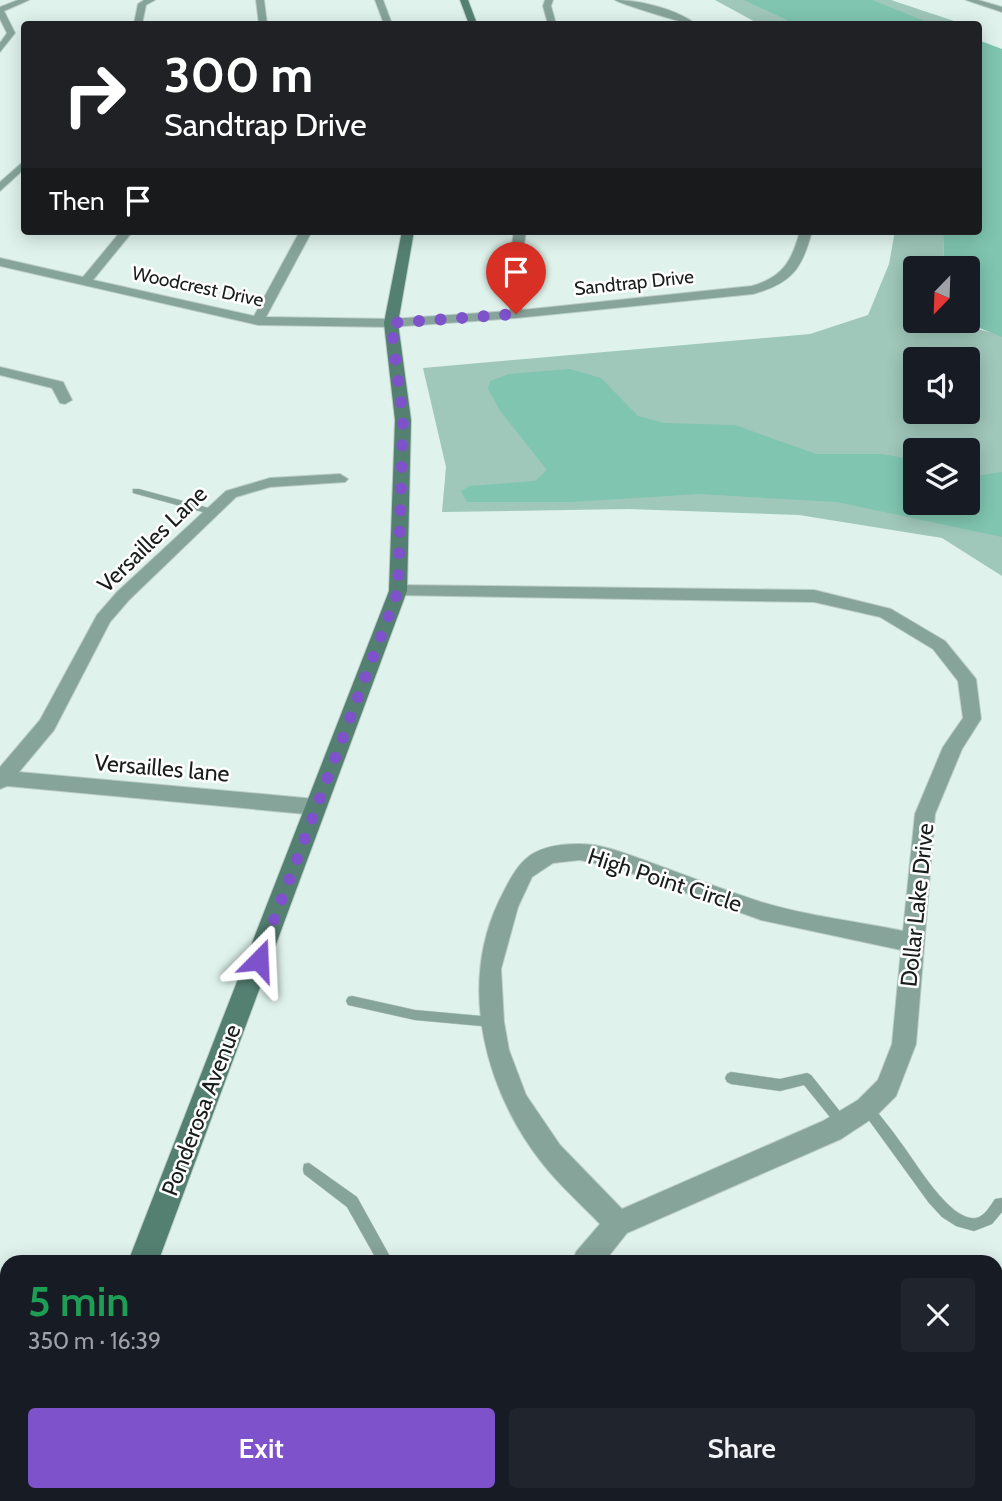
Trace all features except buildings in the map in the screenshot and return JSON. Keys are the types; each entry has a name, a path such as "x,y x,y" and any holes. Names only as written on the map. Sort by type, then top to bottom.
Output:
{"street":[{"path":"0,49 11,33 0,11 25,0"},
{"path":"139,21 142,4 151,0"},
{"path":"260,0 263,21"},
{"path":"379,0 387,21"},
{"path":"464,0 472,21"},
{"path":"549,0 547,6 551,21"},
{"path":"619,0 674,15 686,21"},
{"path":"970,0 1002,10"},
{"path":"0,188 21,167"},
{"path":"86,281 124,235"},
{"path":"258,321 304,235"},
{"name":"Ponderosa Avenue","path":"146,1255 398,591 403,420 391,323 407,235"},
{"path":"516,314 516,258 519,235"},
{"name":"Sandtrap Drive","path":"391,323 516,314 753,290 775,284 788,275 800,252 805,235"},
{"name":"Woodcrest Drive","path":"0,262 258,321 391,323"},
{"path":"0,371 58,385 65,400"},
{"name":"Versailles Lane","path":"2,780 47,725 103,619 123,596 231,494 267,483 340,479"},
{"name":"Dollar Lake Drive","path":"398,591 814,596 885,613 939,645 967,679 972,719 953,747 925,814 904,1044 887,1088 867,1108 842,1123 618,1224 592,1255"},
{"name":"Versailles lane","path":"2,780 316,807"},
{"name":"High Point Circle","path":"618,1224 551,1154 517,1102 497,1050 492,1022 490,969 507,907 524,871 549,855 580,852 618,860 761,911 913,943"}],"lane":[{"path":"135,491 213,512"},
{"path":"352,1001 415,1015 492,1022"},
{"path":"731,1078 780,1085 807,1079 842,1123"},
{"path":"867,1108 941,1209 970,1223 983,1223 992,1219 1000,1204"},
{"path":"309,1169 352,1202 382,1255"}],"shaded area":[{"path":"715,0 891,0 954,21 754,21"},
{"path":"744,0 872,0 924,21 790,21"},
{"path":"982,42 1002,49 1002,337 980,328 980,256 944,256 943,235 982,235"},
{"path":"894,235 943,235 944,256 903,256 903,333 980,333 980,330 1002,335 1002,576 942,538 799,515 628,509 442,512 446,467 423,368 810,334 868,315 889,264"},
{"path":"570,369 601,378 638,416 664,423 735,425 816,454 882,454 903,458 903,515 980,515 980,475 1002,472 1002,537 837,502 699,494 570,502 467,502 461,491 470,486 535,481 547,470 501,412 488,389 490,381 509,374"}],"route":[{"path":"259,960 398,591 403,420 391,323 516,314"}]}
